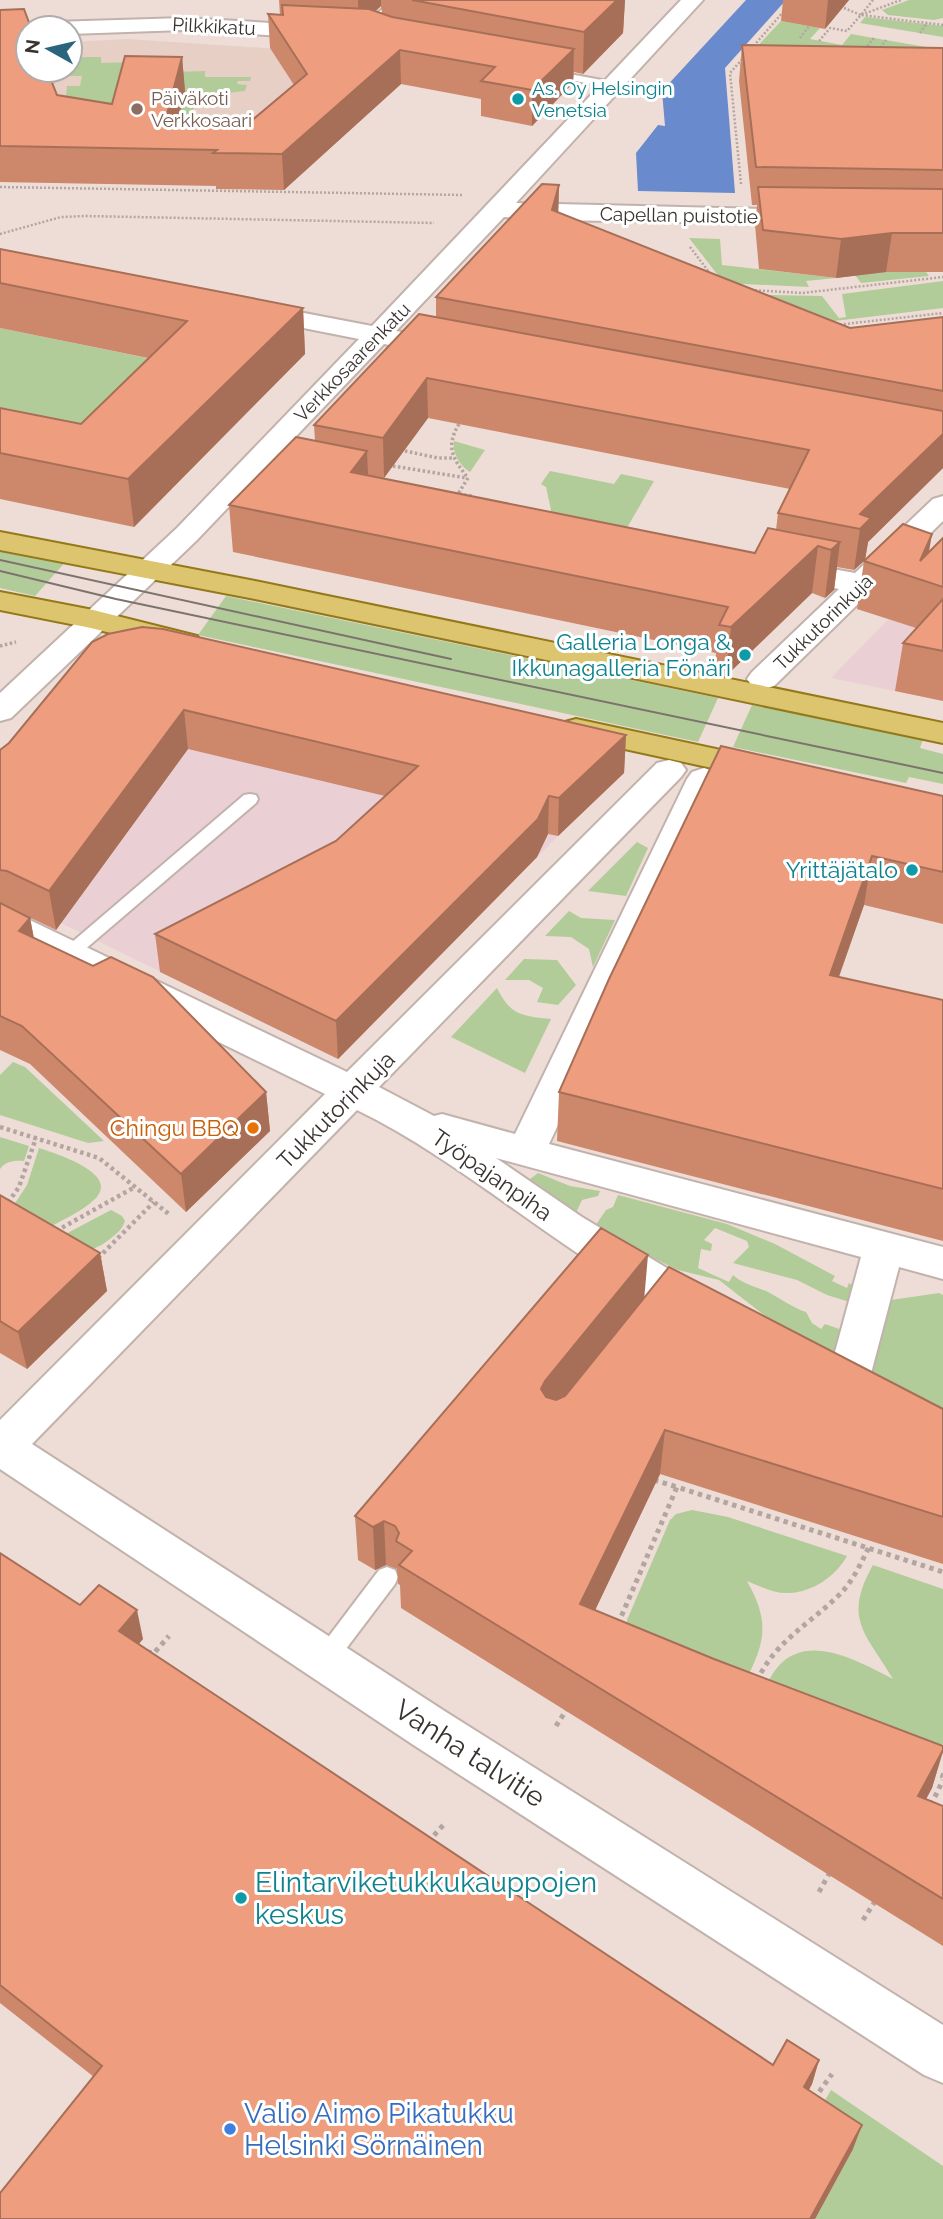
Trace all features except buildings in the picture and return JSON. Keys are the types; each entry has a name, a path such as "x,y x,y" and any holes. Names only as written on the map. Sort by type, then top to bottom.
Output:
{"main road":[{"path":"0,541 450,630 943,733"},
{"path":"0,601 210,648"},
{"path":"546,722 795,777"}],"street":[{"name":"Pilkkikatu","path":"84,27 184,24 372,39 406,0"},
{"name":"Verkkosaarenkatu","path":"0,711 93,620 152,570 498,209 693,0"},
{"name":"Capellan puistotie","path":"498,209 547,213 834,217"},
{"path":"229,306 423,343"},
{"name":"Tukkutorinkuja","path":"763,679 943,505"},
{"path":"750,563 863,584"},
{"name":"Tukkutorinkuja","path":"1,1446 354,1092 687,775 526,1152"},
{"path":"0,920 412,1119"},
{"name":"Työpajanpiha","path":"412,1119 943,1264"},
{"name":"Työpajanpiha","path":"412,1119 568,1228 662,1298 728,1323"},
{"path":"848,1386 884,1248"},
{"name":"Vanha talvitie","path":"1,1446 325,1659 943,2056"}],"lane":[{"path":"530,70 613,85"},
{"path":"71,953 250,799"},
{"path":"325,1659 387,1577"}],"path":[{"path":"819,41 830,28 848,31 873,0"},
{"path":"861,15 901,0"},
{"path":"844,8 861,15 943,25"},
{"path":"742,193 730,73 785,10"},
{"path":"893,28 899,20"},
{"path":"920,33 926,23"},
{"path":"800,38 809,26"},
{"path":"865,49 874,38"},
{"path":"877,51 886,40"},
{"path":"192,194 209,180"},
{"path":"0,187 468,195"},
{"path":"0,234 61,217 85,216 444,223"},
{"path":"684,238 714,278"},
{"path":"748,290 802,293 943,277"},
{"path":"827,327 943,313"},
{"path":"459,424 449,441 453,458 468,478"},
{"path":"405,451 438,458 453,458"},
{"path":"393,466 468,478"},
{"path":"468,478 458,494 481,498"},
{"path":"0,646 17,642"},
{"path":"0,1127 99,1158 177,1221"},
{"path":"10,1222 0,1215 19,1187 36,1138"},
{"path":"53,1233 135,1187"},
{"path":"89,1267 154,1202"},
{"path":"646,1478 943,1572"},
{"path":"612,1637 677,1487"},
{"path":"753,1690 763,1665 784,1639 842,1591 869,1547"},
{"path":"143,1652 154,1653 169,1636"},
{"path":"556,1726 572,1702"},
{"path":"927,1813 943,1778 930,1772"},
{"path":"419,1842 424,1846 446,1822"},
{"path":"819,1892 829,1874"},
{"path":"863,1920 883,1888"},
{"path":"802,2101 817,2098 832,2074"}],"shaded area":[{"name":"Päiväkoti Verkkosaari","path":"128,39 341,53 183,185 0,182 0,45 14,58 14,84 84,84 84,41"},
{"path":"943,563 943,701 831,678"},
{"path":"98,680 624,773 558,836 338,1059 61,923 0,794"}],"green space":[{"path":"909,0 943,0 943,18 934,20 888,15 882,10"},
{"path":"865,17 943,26 943,37 860,23"},
{"path":"781,21 820,28 810,39 842,45 851,34 943,50 762,67 739,66"},
{"path":"84,57 101,57 101,63 130,62 173,72 205,71 205,77 251,77 250,81 238,81 237,84 247,85 245,91 218,94 216,102 196,102 187,123 65,108 67,86 84,84"},
{"path":"689,238 720,239 722,265 836,278 806,281 809,287 724,283"},
{"path":"926,272 929,276 861,283 855,275"},
{"path":"943,281 943,308 801,325 758,302 770,295 822,296 839,318 846,317 842,294"},
{"path":"0,328 191,367 88,472 0,454"},
{"path":"454,441 485,450 470,472 457,459"},
{"path":"550,471 614,484 621,474 654,481 624,533 547,518 551,510 546,487 541,484"},
{"path":"0,546 68,559 35,596 0,588"},
{"path":"226,596 718,698 698,742 198,635"},
{"path":"752,705 923,739 920,748 943,754 943,784 909,777 906,783 733,747"},
{"path":"637,842 648,848 626,896 588,891"},
{"path":"569,911 581,918 615,920 593,967 589,949 571,937 545,936"},
{"path":"524,959 557,960 576,985 558,1005 537,1002 543,988 529,980 505,980"},
{"path":"497,988 507,1004 518,1013 551,1019 525,1073 451,1037"},
{"path":"13,1062 25,1067 104,1141 88,1143 0,1115 0,1075"},
{"path":"0,1137 29,1146 24,1161 10,1162 0,1169"},
{"path":"39,1148 82,1166 99,1180 101,1189 96,1198 84,1208 43,1231 10,1211 27,1185"},
{"path":"538,1173 570,1186 600,1191 598,1196 582,1200 574,1217 521,1186"},
{"path":"618,1195 727,1224 775,1244 835,1276 832,1281 847,1288 849,1283 865,1292 859,1305 827,1295 797,1280 733,1263 749,1247 747,1241 715,1228 704,1240 712,1244 711,1251 701,1249 698,1268 729,1282 733,1275 770,1293 806,1312 812,1323 821,1329 825,1324 848,1332 843,1357 773,1322 719,1280 678,1270 593,1229 606,1210 613,1207"},
{"path":"111,1210 125,1221 119,1231 96,1248 85,1249 58,1238"},
{"path":"939,1293 943,1295 943,1410 869,1371 884,1301"},
{"path":"692,1510 728,1517 847,1556 837,1570 823,1582 807,1590 778,1592 747,1581 760,1610 762,1634 756,1658 743,1686 627,1632 627,1620 670,1520 676,1514"},
{"path":"873,1565 943,1589 943,1743 937,1761 763,1695 774,1673 787,1659 802,1652 838,1654 893,1679 867,1638 859,1613 859,1600"},
{"path":"831,2090 943,2166 943,2219 815,2219 853,2149 813,2121"}],"water":[{"path":"746,0 786,0 725,68 735,193 638,191 636,153 658,125 665,126 662,91"}],"tram line":[{"path":"0,560 451,659"},
{"path":"0,571 116,599 943,773"}],"place":[{"name":"As. Oy Helsingin Venetsia","path":"518,99"},
{"name":"Päiväkoti Verkkosaari","path":"137,109"},
{"name":"Galleria Longa & Ikkunagalleria Fönäri","path":"745,655"},
{"name":"Yrittäjätalo","path":"912,870"},
{"name":"Chingu BBQ","path":"253,1128"},
{"name":"Elintarviketukkukauppojen keskus","path":"241,1898"},
{"name":"Valio Aimo Pikatukku Helsinki Sörnäinen","path":"230,2129"}]}
